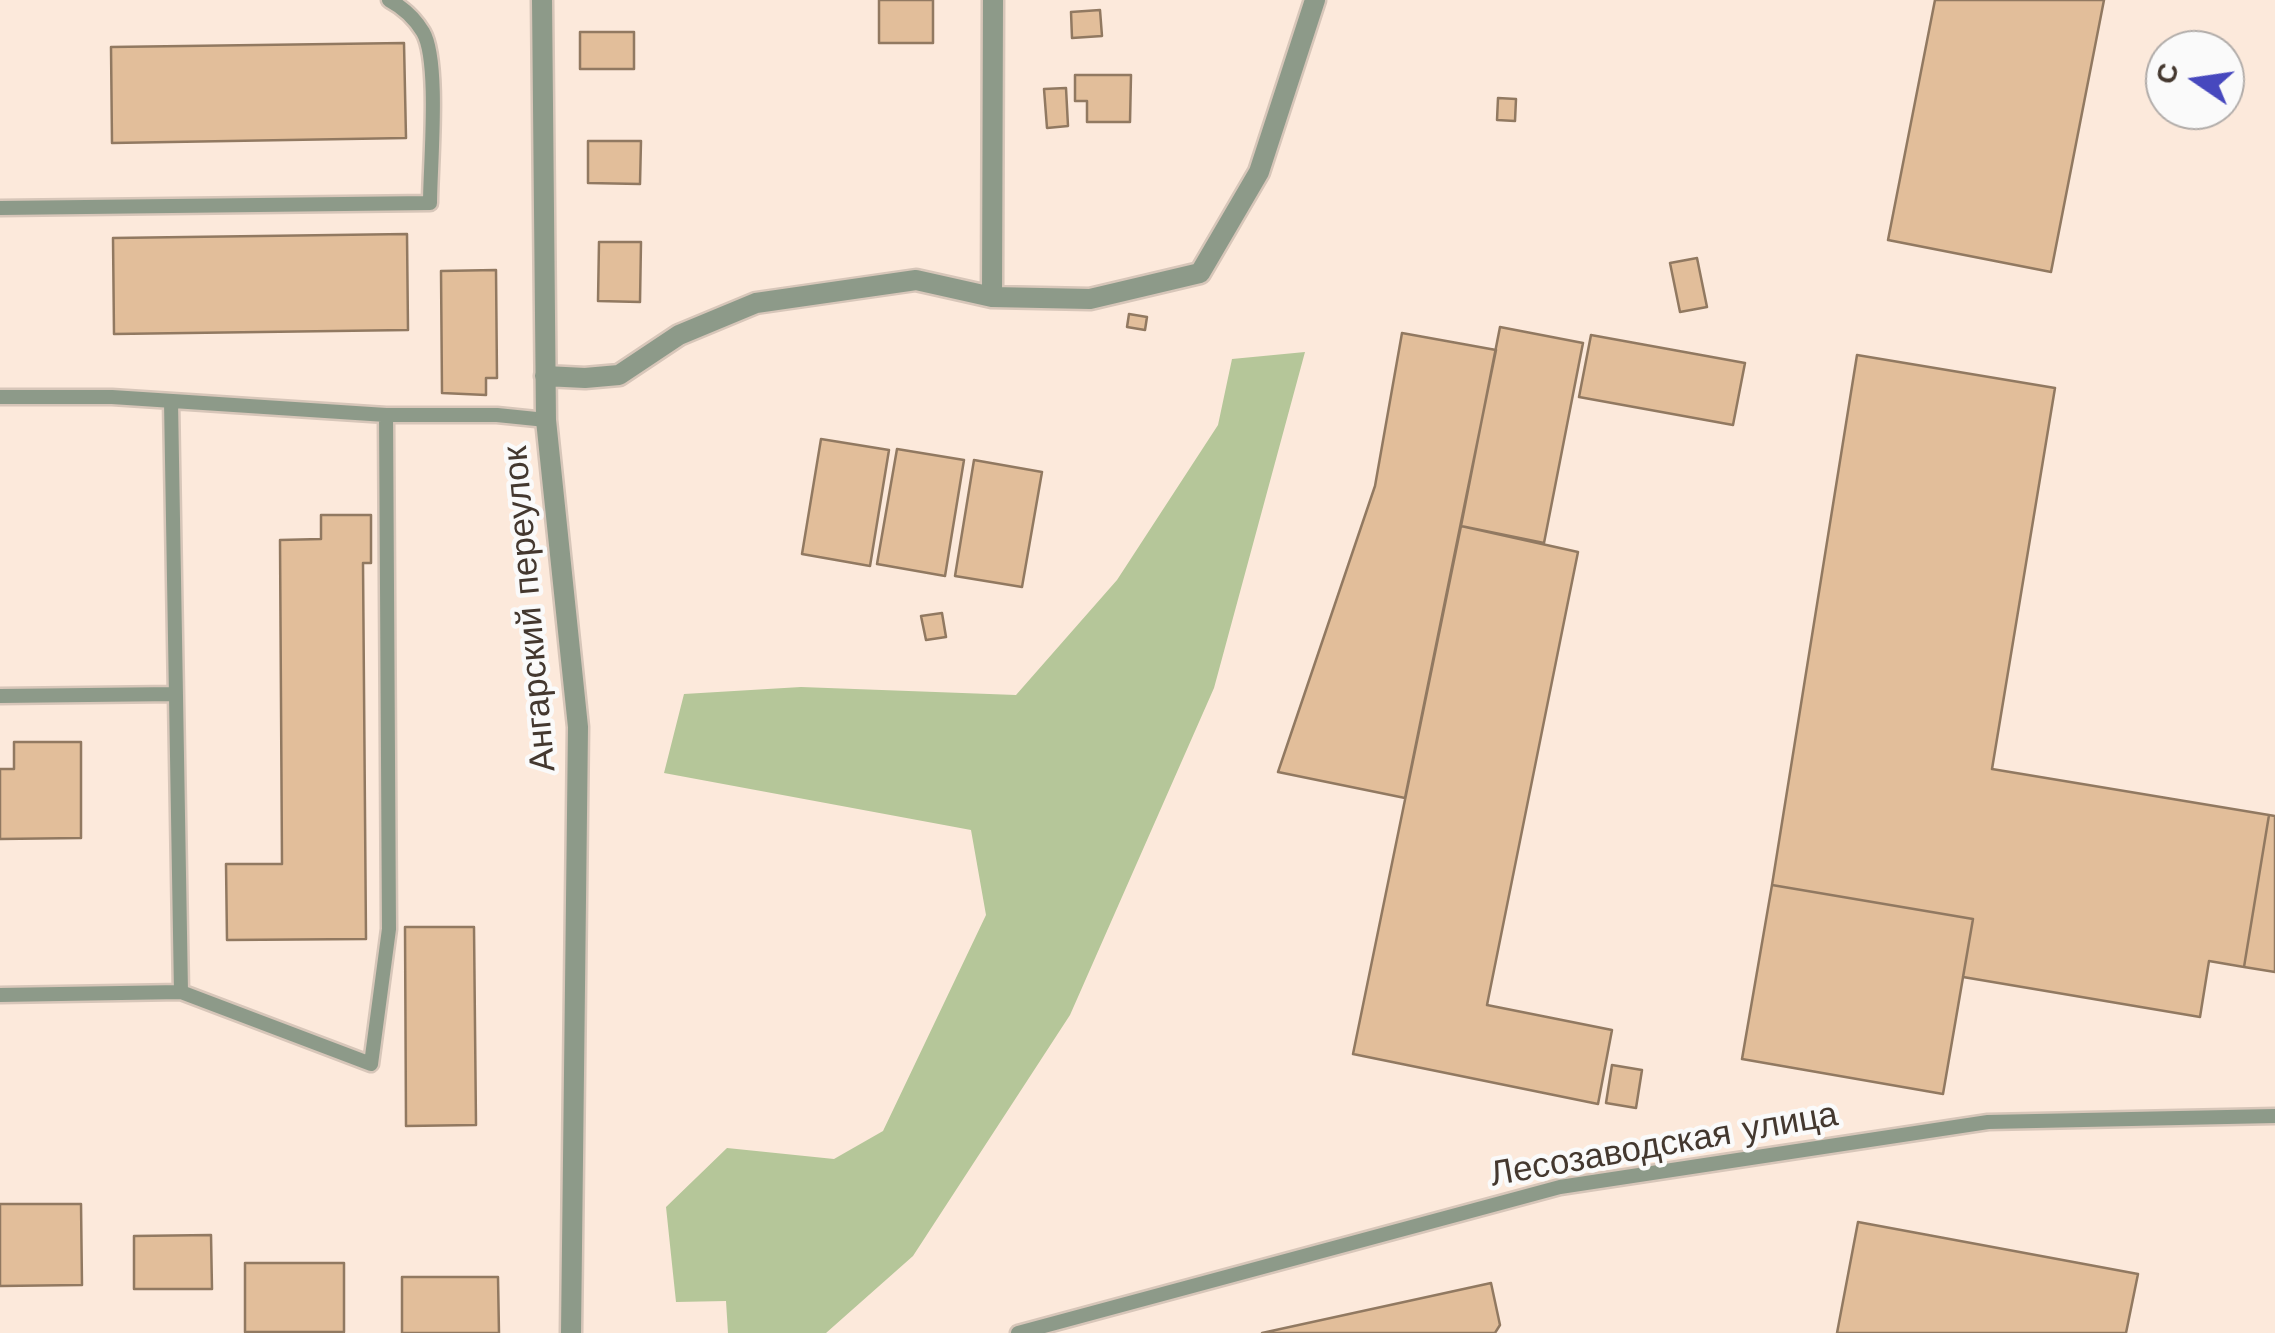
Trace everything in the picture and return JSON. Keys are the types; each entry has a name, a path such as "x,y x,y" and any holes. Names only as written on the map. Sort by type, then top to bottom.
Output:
{"street":[{"name":"Ангарский переулок","path":"542,0 546,420 578,727 571,1333"},
{"path":"992,296 993,0"},
{"path":"546,376 619,375 680,335 756,303 916,280 992,296 1090,298 1200,273 1259,172 1316,0"}],"lane":[{"path":"0,208 430,203 432,80 425,35 408,11 389,0"},
{"path":"0,397 112,397 386,415 497,415 546,420"},
{"path":"170,401 181,992"},
{"path":"0,995 181,992 372,1064 389,929 386,415"},
{"path":"0,696 176,694"},
{"name":"Лесозаводская улица","path":"1018,1333 1560,1187 1988,1122 2275,1116"}],"green space":[{"path":"1305,352 1214,688 1070,1015 913,1256 826,1333 728,1333 726,1301 676,1302 666,1207 727,1148 834,1159 883,1131 986,915 971,830 664,773 684,694 801,687 1016,695 1117,580 1218,425 1232,359"}],"building":[{"path":"879,0 933,0 933,43 879,43"},
{"path":"1935,0 2104,0 2051,272 1888,240"},
{"path":"1100,10 1102,36 1072,38 1071,12"},
{"path":"580,32 634,32 634,69 580,69"},
{"path":"404,43 406,138 112,143 111,47"},
{"path":"1075,75 1131,75 1130,122 1087,122 1087,101 1075,101"},
{"path":"1066,88 1068,126 1047,128 1044,89"},
{"path":"1498,98 1516,99 1515,121 1497,120"},
{"path":"588,141 641,141 640,184 588,183"},
{"path":"407,234 408,330 114,334 113,238"},
{"path":"599,242 641,242 640,302 598,301"},
{"path":"1697,258 1707,307 1680,312 1670,263"},
{"path":"496,270 497,378 486,378 486,395 442,393 441,271"},
{"path":"1129,314 1147,317 1145,330 1127,327"},
{"path":"1500,327 1583,343 1544,543 1461,526"},
{"path":"1402,333 1496,350 1405,798 1278,772 1375,486"},
{"path":"1591,335 1745,363 1733,425 1579,397"},
{"path":"1857,355 2055,388 1992,769 2269,815 2244,967 2209,961 2200,1017 1963,977 1973,919 1772,885"},
{"path":"821,439 889,450 870,566 802,554"},
{"path":"897,449 964,460 945,576 877,564"},
{"path":"974,460 1042,472 1022,587 955,576"},
{"path":"321,515 371,515 371,563 363,563 366,939 227,940 226,864 282,864 280,540 321,539"},
{"path":"1461,526 1578,552 1487,1005 1612,1030 1598,1104 1353,1054"},
{"path":"942,613 946,637 926,640 921,616"},
{"path":"14,742 81,742 81,838 0,839 0,769 14,769"},
{"path":"2269,815 2275,816 2275,972 2244,967"},
{"path":"1772,885 1973,919 1943,1094 1742,1059"},
{"path":"405,927 474,927 476,1125 406,1126"},
{"path":"1612,1065 1642,1070 1636,1108 1606,1103"},
{"path":"0,1204 81,1204 82,1285 0,1286"},
{"path":"1858,1222 2138,1274 2126,1333 1837,1333"},
{"path":"211,1235 212,1289 134,1289 134,1236"},
{"path":"245,1263 344,1263 344,1332 245,1332"},
{"path":"402,1277 498,1277 499,1333 402,1333"},
{"path":"1491,1283 1500,1325 1495,1333 1262,1333"}]}
